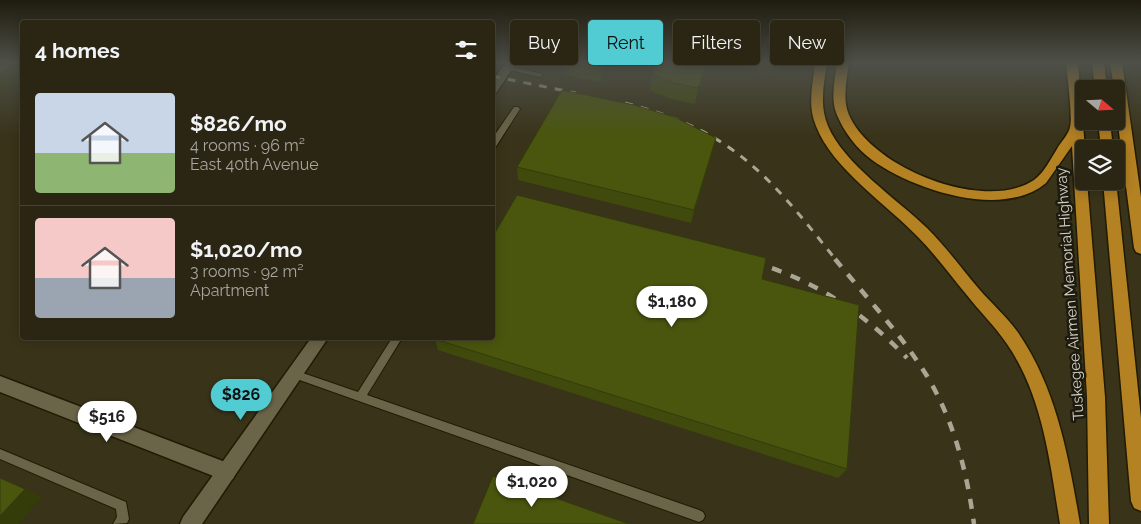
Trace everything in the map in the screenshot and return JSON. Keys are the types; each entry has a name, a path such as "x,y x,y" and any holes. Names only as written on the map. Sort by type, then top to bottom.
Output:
{"highway":[{"path":"818,86 816,102 820,124 829,141 856,171 924,233 1013,339 1030,370 1044,404 1058,452 1070,524"},
{"path":"841,86 840,106 852,132 871,153 884,163 917,180 962,192 1006,193 1037,184 1049,170 1075,130"},
{"name":"Tuskegee Airmen Memorial Highway","path":"1073,86 1075,111"},
{"path":"1119,86 1141,248"},
{"name":"Tuskegee Airmen Memorial Highway","path":"1076,130 1086,241 1096,397 1099,524"},
{"path":"1111,190 1141,502"}],"street":[{"path":"190,524 319,340"},
{"path":"0,384 226,472"}],"lane":[{"path":"495,141 516,109"},
{"path":"360,397 396,340"},
{"path":"294,374 699,516"},
{"path":"0,454 122,506 123,519 119,524"}],"building":[{"path":"562,90 634,105 674,117 716,138 694,210 517,167"},
{"path":"517,195 766,258 762,279 859,305 847,469 438,340 495,340 495,233"},
{"path":"493,476 629,524 473,524"},
{"path":"0,478 25,489 0,516"}],"railway":[{"path":"544,86 576,93"},
{"path":"625,103 662,114 694,127 746,160 790,204 836,260"},
{"path":"835,259 906,345 936,393 945,411 958,447 968,485 974,524"},
{"path":"753,262 775,269 817,288 855,312 907,358"}]}
